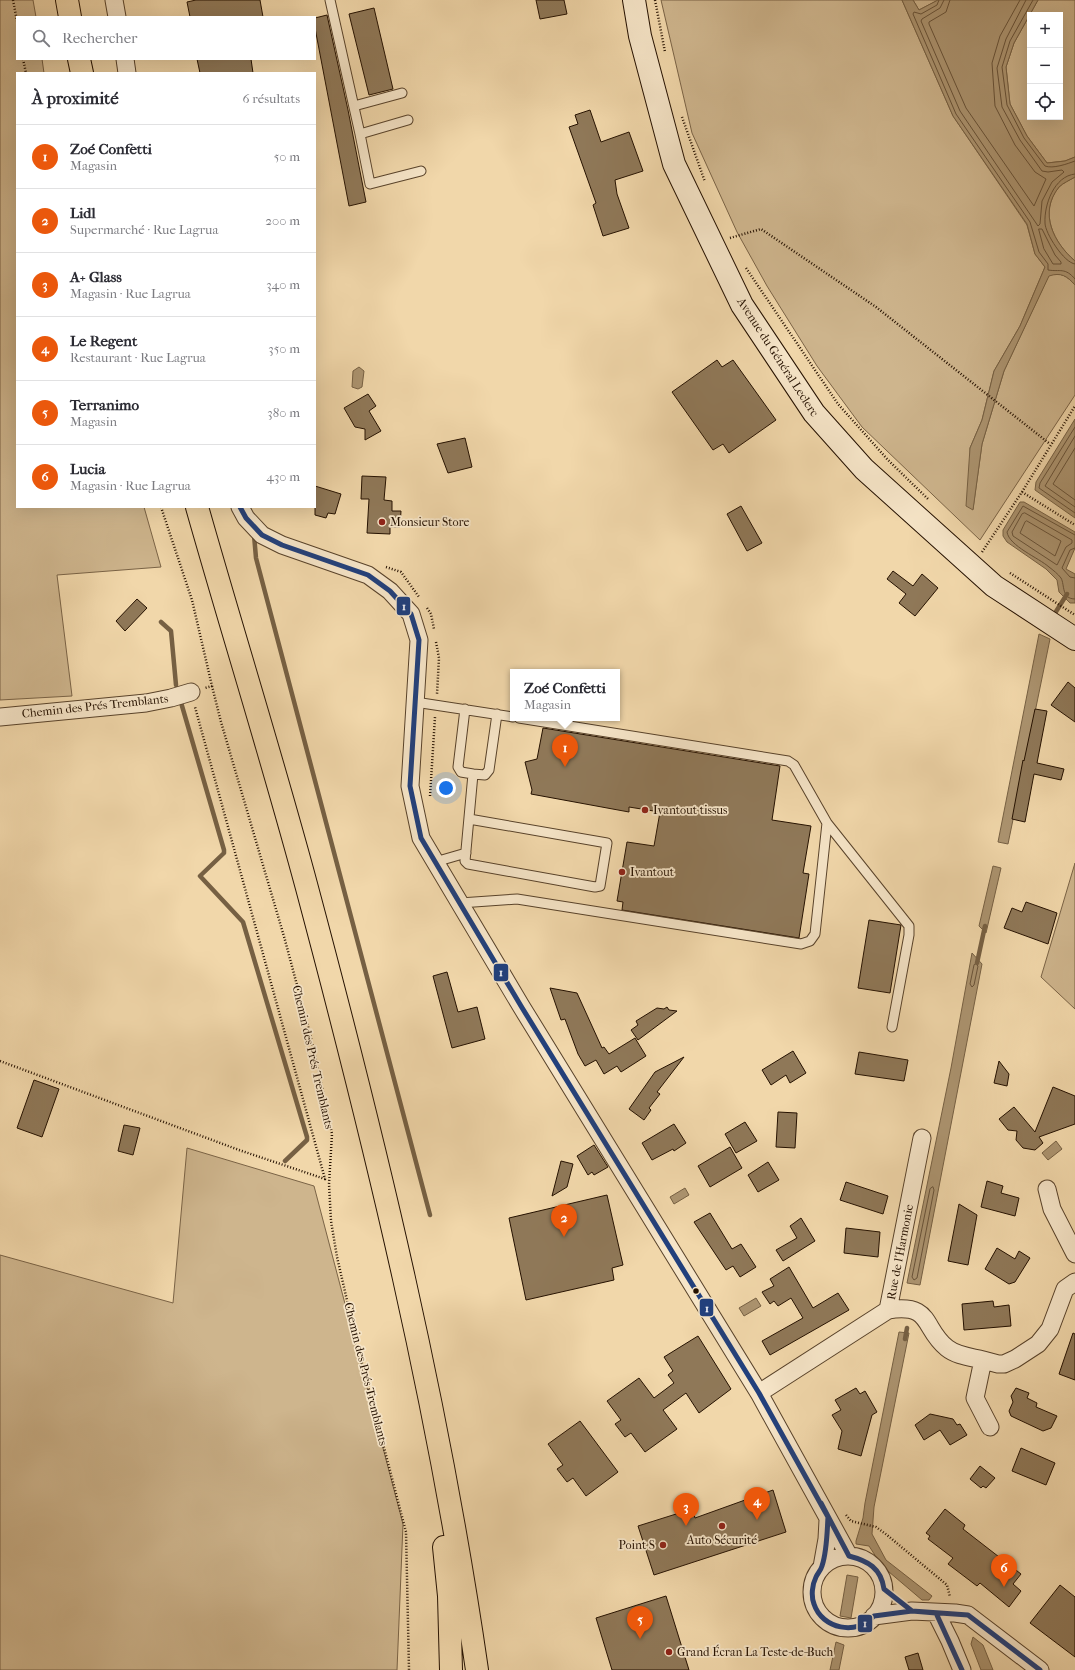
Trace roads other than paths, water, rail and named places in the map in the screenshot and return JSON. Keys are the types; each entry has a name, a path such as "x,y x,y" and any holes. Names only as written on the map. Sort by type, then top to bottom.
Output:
{"main road":[{"path":"67,0 70,16"},
{"name":"Avenue du Général Leclerc","path":"634,0 640,36 674,164 742,305 814,413 864,469 994,586 1047,608 1071,628"},
{"path":"79,60 82,72"},
{"path":"197,508 307,887 366,1118 419,1346 456,1532 477,1670"},
{"path":"419,1346 449,1596 451,1670"}],"street":[{"path":"114,0 117,16"},
{"path":"125,60 127,72"},
{"path":"241,508 246,518 262,535 282,545 368,575 399,599 411,614 419,640 410,786 421,838 520,1006 759,1393 849,1556"},
{"name":"Chemin des Prés Tremblants","path":"0,717 146,703 191,692"},
{"name":"Rue de l'Harmonie","path":"759,1393 888,1310 922,1138"},
{"path":"1047,1189 1052,1209 1075,1254"},
{"path":"888,1310 903,1308 921,1314 947,1348 956,1353 998,1364 1004,1364 1016,1359 1038,1344 1050,1329 1065,1289 1075,1282"},
{"path":"982,1360 975,1390 975,1398 990,1427"},
{"path":"822,1567 834,1559 849,1556 865,1560 875,1568 882,1581 884,1589 883,1602 880,1609 869,1622 854,1628 838,1627 831,1624 819,1614 814,1604 812,1591 815,1578 822,1567 827,1539 828,1518"},
{"path":"884,1589 912,1612"},
{"path":"874,1616 912,1612 936,1614 955,1613 968,1615 1040,1670"},
{"path":"936,1614 950,1641 962,1670"}],"lane":[{"path":"330,0 370,184 421,171"},
{"path":"354,106 402,93"},
{"path":"360,134 408,120"},
{"path":"415,702 510,716"},
{"path":"465,709 458,767 461,772 473,774 485,775 489,770 497,714"},
{"path":"538,721 788,761 798,769 827,824 909,926 909,935 892,1027"},
{"path":"469,819 607,843 608,847 602,883 600,886 595,887 468,864 465,861 473,774"},
{"path":"460,903 518,899 801,944 810,941 815,934 827,824"},
{"path":"435,862 466,853"}],"water":[{"path":"902,0 913,0 919,10 938,0 1038,0 1031,12 1027,12 1027,20 1014,43 1006,67 1010,104 1027,136 1047,163 1065,161 1075,157 1075,177 1059,187 1053,197 1049,217 1055,237 1067,254 1075,261 1075,285 1064,276 1057,274 1049,276 1004,371 982,444 973,510 966,506 970,448 982,420 994,371 1020,326 1045,267 1035,254 1027,224 953,116"},
{"path":"359,367 364,371 362,387 358,389 352,387 353,371"},
{"path":"1075,419 1075,518 1035,490 1036,482"},
{"path":"1020,502 1024,502 1075,532 1075,548 1066,569 1075,574 1075,603 1070,603 1059,592 1057,580 1046,569 1007,542 1003,536 1003,530"},
{"path":"1039,634 1050,639 1008,844 998,842"},
{"path":"993,866 1001,868 986,933 979,926"},
{"path":"972,953 982,964 920,1285 907,1283 951,1068"},
{"path":"1056,1141 1062,1149 1048,1160 1042,1153"},
{"path":"685,1188 689,1195 674,1204 670,1197"},
{"path":"756,1298 761,1306 744,1316 739,1308"},
{"path":"899,1332 909,1333 874,1507 872,1534 886,1560 932,1596 929,1600 922,1600 882,1566 869,1546 856,1544 863,1518"},
{"path":"847,1575 858,1577 851,1618 840,1616"},
{"path":"973,1637 983,1645 993,1670 981,1670 971,1644"},
{"path":"836,1642 844,1645 839,1670 830,1670"}],"waterway":[{"path":"254,535 256,558 430,1215"},
{"path":"1052,618 1067,594"},
{"path":"161,622 171,631 176,685"},
{"path":"180,699 224,850 224,853 200,876 243,922 307,1137 307,1140 285,1161"},
{"path":"977,963 985,926"},
{"path":"905,1339 907,1328"}],"place":[{"name":"Monsieur Store","path":"382,522"},
{"name":"Zoé Confetti","path":"565,767"},
{"name":"Ivantout tissus","path":"645,810"},
{"name":"Ivantout","path":"622,872"},
{"name":"Lidl","path":"564,1237"},
{"name":"Le Regent","path":"757,1520"},
{"name":"A+ Glass","path":"686,1526"},
{"name":"Auto Sécurité","path":"722,1526"},
{"name":"Point S","path":"663,1545"},
{"name":"Lucia","path":"1004,1587"},
{"name":"Terranimo","path":"640,1639"},
{"name":"Grand Écran La Teste-de-Buch","path":"669,1652"}]}
